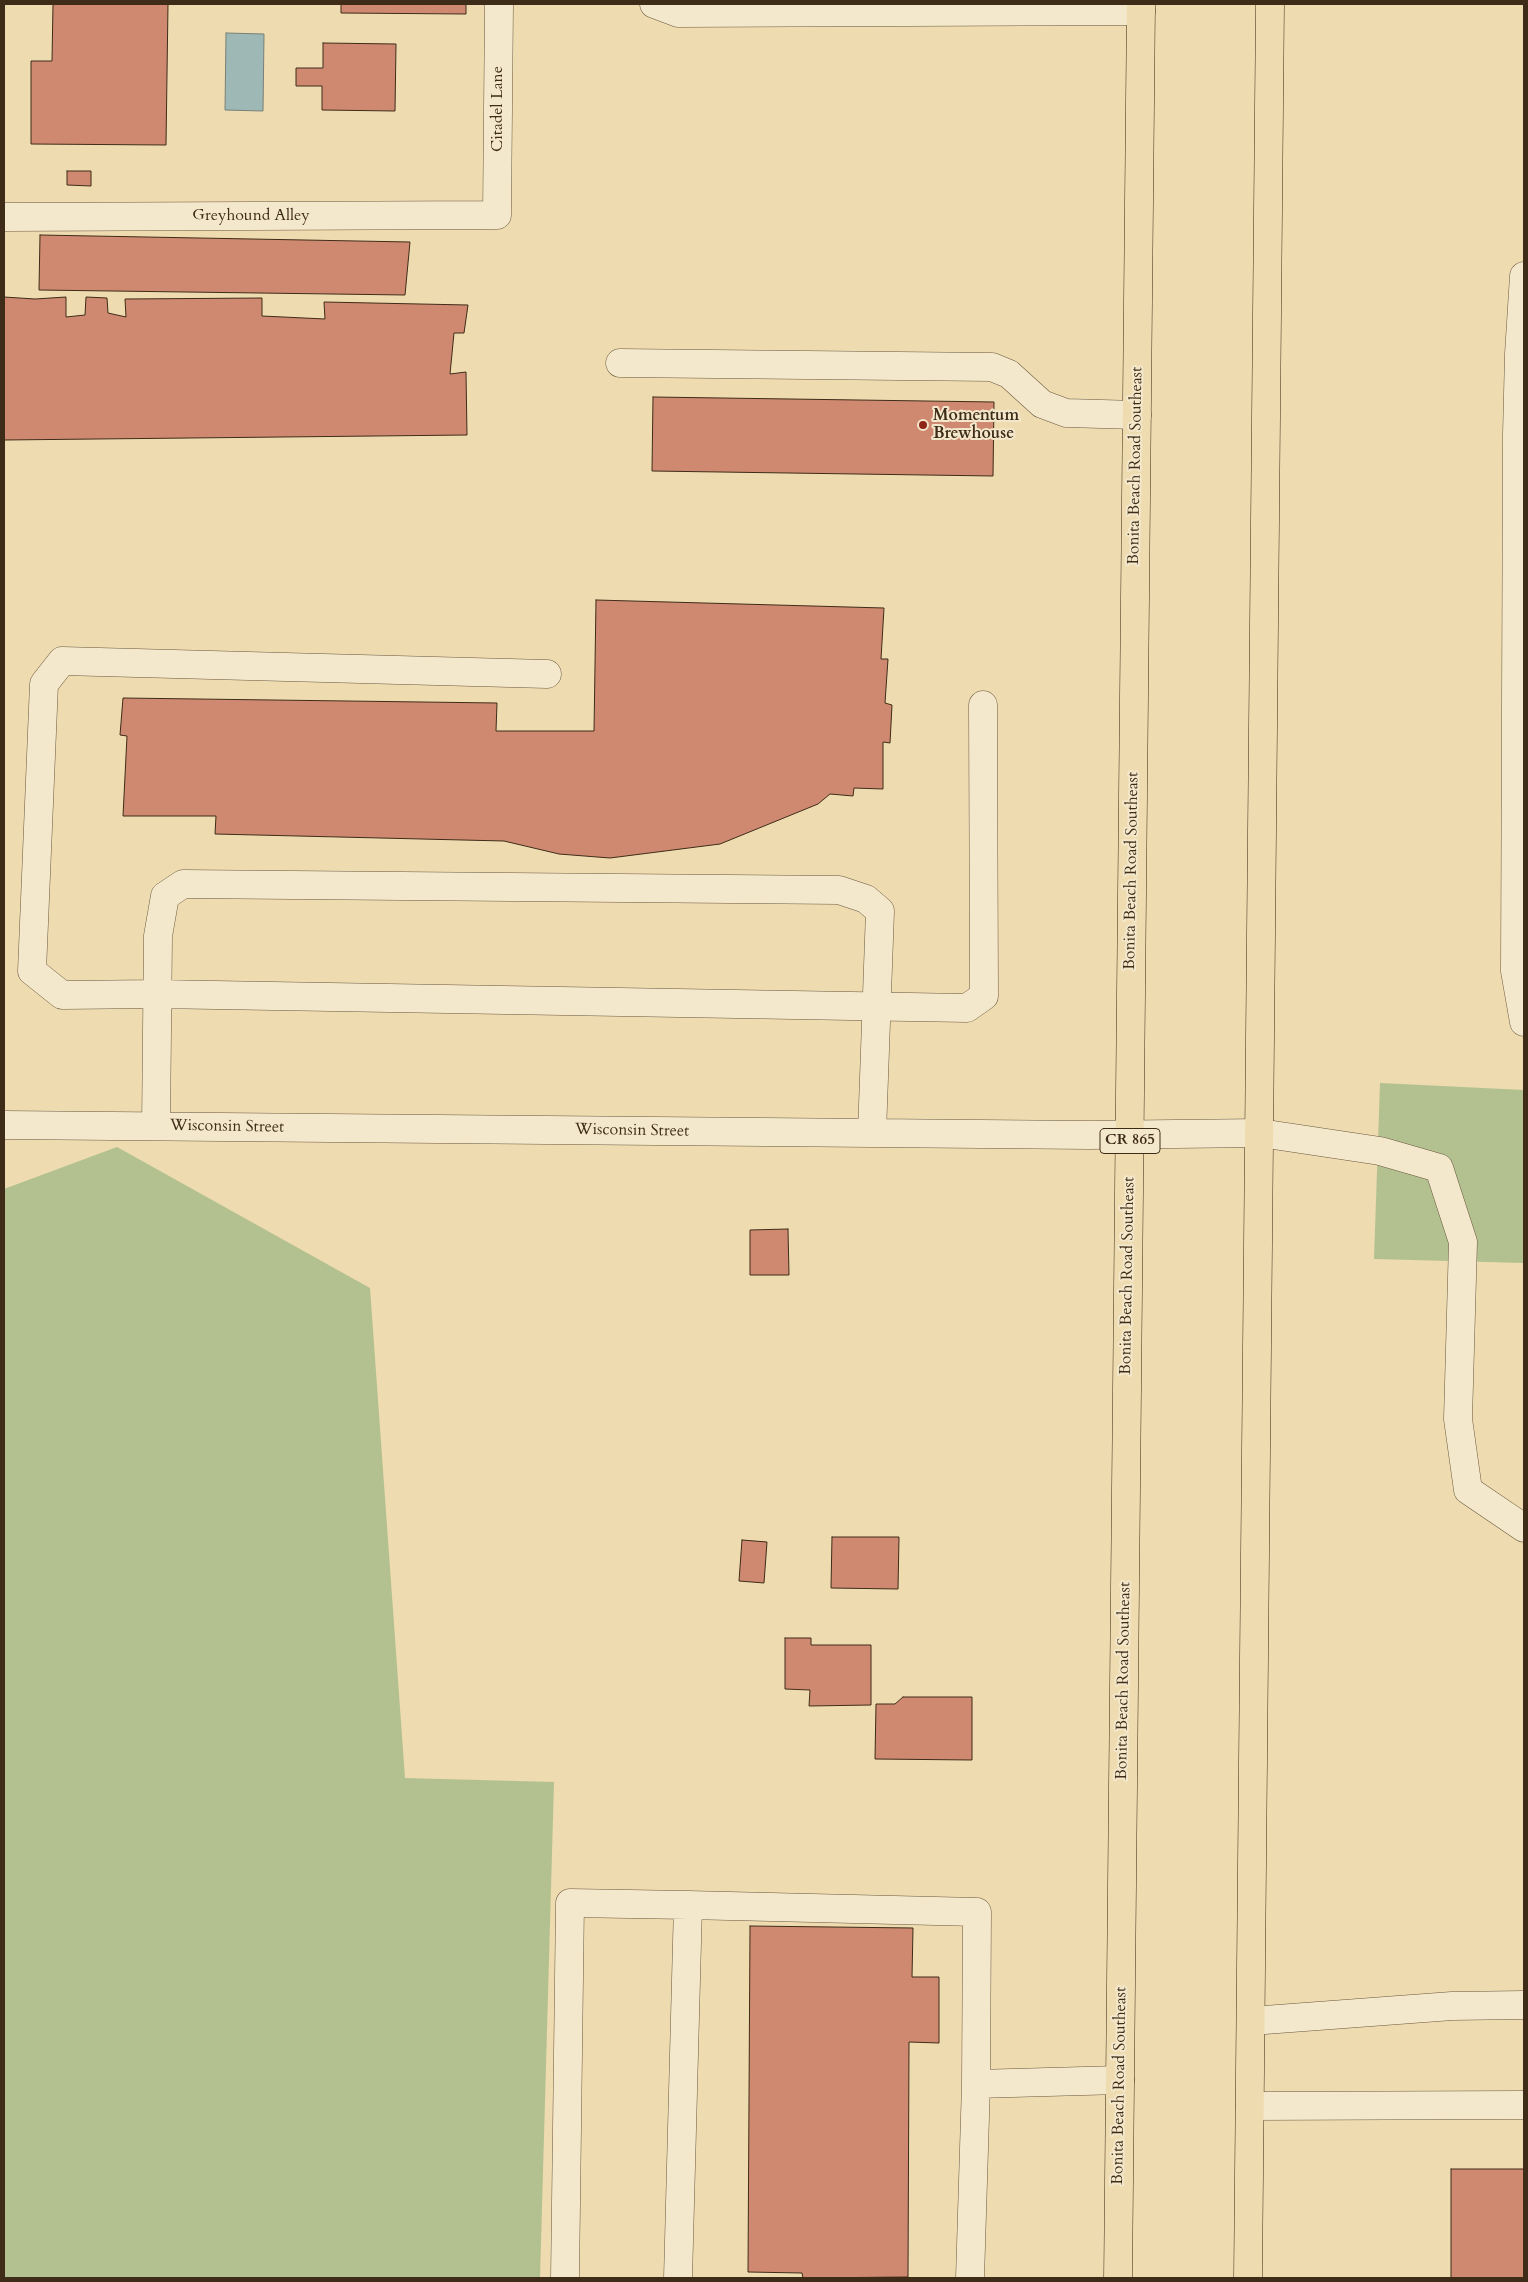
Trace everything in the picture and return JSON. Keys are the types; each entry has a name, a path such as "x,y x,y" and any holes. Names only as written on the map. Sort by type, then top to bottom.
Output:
{"main road":[{"path":"1248,2278 1270,4"},
{"name":"Bonita Beach Road Southeast","path":"1118,2278 1141,7"}],"street":[{"name":"Citadel Lane","path":"497,215 499,4"},
{"path":"654,4 678,13 933,8 1141,7"},
{"name":"Greyhound Alley","path":"4,217 497,215"},
{"path":"1524,276 1519,354 1517,434 1520,845 1515,971 1524,1022"},
{"path":"620,363 992,367 1009,374 1042,404 1066,413 1137,415"},
{"path":"547,674 62,661 44,684 32,971 62,995 157,994 967,1008 984,996 983,705"},
{"path":"156,1126 158,936 165,896 183,884 838,890 866,899 880,911 872,1133"},
{"name":"Wisconsin Street","path":"4,1125 1130,1135 1260,1132 1380,1151 1439,1168 1463,1242 1458,1419 1468,1490 1524,1528"},
{"path":"565,2278 570,1903 976,1912 976,2084 970,2278"},
{"path":"678,2278 688,1906"},
{"path":"1251,2021 1452,2006 1524,2005"},
{"path":"976,2084 1120,2080"},
{"path":"1250,2106 1524,2105"}],"green space":[{"path":"1380,1083 1524,1090 1524,1263 1374,1259"},
{"path":"117,1147 370,1288 405,1778 554,1782 540,2278 4,2278 4,1189"}],"water":[{"path":"226,33 264,34 263,111 225,110"}],"building":[{"path":"53,4 168,4 166,145 31,144 31,61 52,61"},
{"path":"341,4 466,4 466,14 341,13"},
{"path":"323,43 396,44 395,111 322,110 322,86 296,86 296,68 323,68"},
{"path":"67,171 91,171 91,186 67,185"},
{"path":"40,235 410,242 405,295 39,290"},
{"path":"4,297 35,299 66,297 66,317 85,315 86,297 107,298 108,313 126,317 125,299 262,298 262,316 325,319 324,302 468,305 464,333 454,333 450,374 466,372 467,435 4,440"},
{"path":"653,397 994,402 993,476 652,471"},
{"path":"596,600 884,608 881,659 888,659 885,703 892,705 890,743 883,742 883,789 854,788 853,796 830,794 818,804 720,844 610,858 559,854 504,841 215,834 216,816 123,816 127,736 120,735 123,698 497,703 496,731 594,731"},
{"path":"788,1229 789,1275 750,1275 750,1230"},
{"path":"832,1537 899,1537 898,1589 831,1588"},
{"path":"742,1540 767,1542 764,1583 739,1581"},
{"path":"785,1638 811,1638 811,1645 871,1645 871,1705 809,1706 810,1690 785,1689"},
{"path":"903,1697 972,1697 972,1760 875,1759 876,1704 895,1704"},
{"path":"750,1926 913,1928 912,1977 939,1977 939,2043 909,2042 908,2277 803,2278 802,2273 748,2272"},
{"path":"1451,2169 1524,2169 1524,2278 1451,2278"}],"place":[{"name":"Momentum Brewhouse","path":"923,425"}]}
